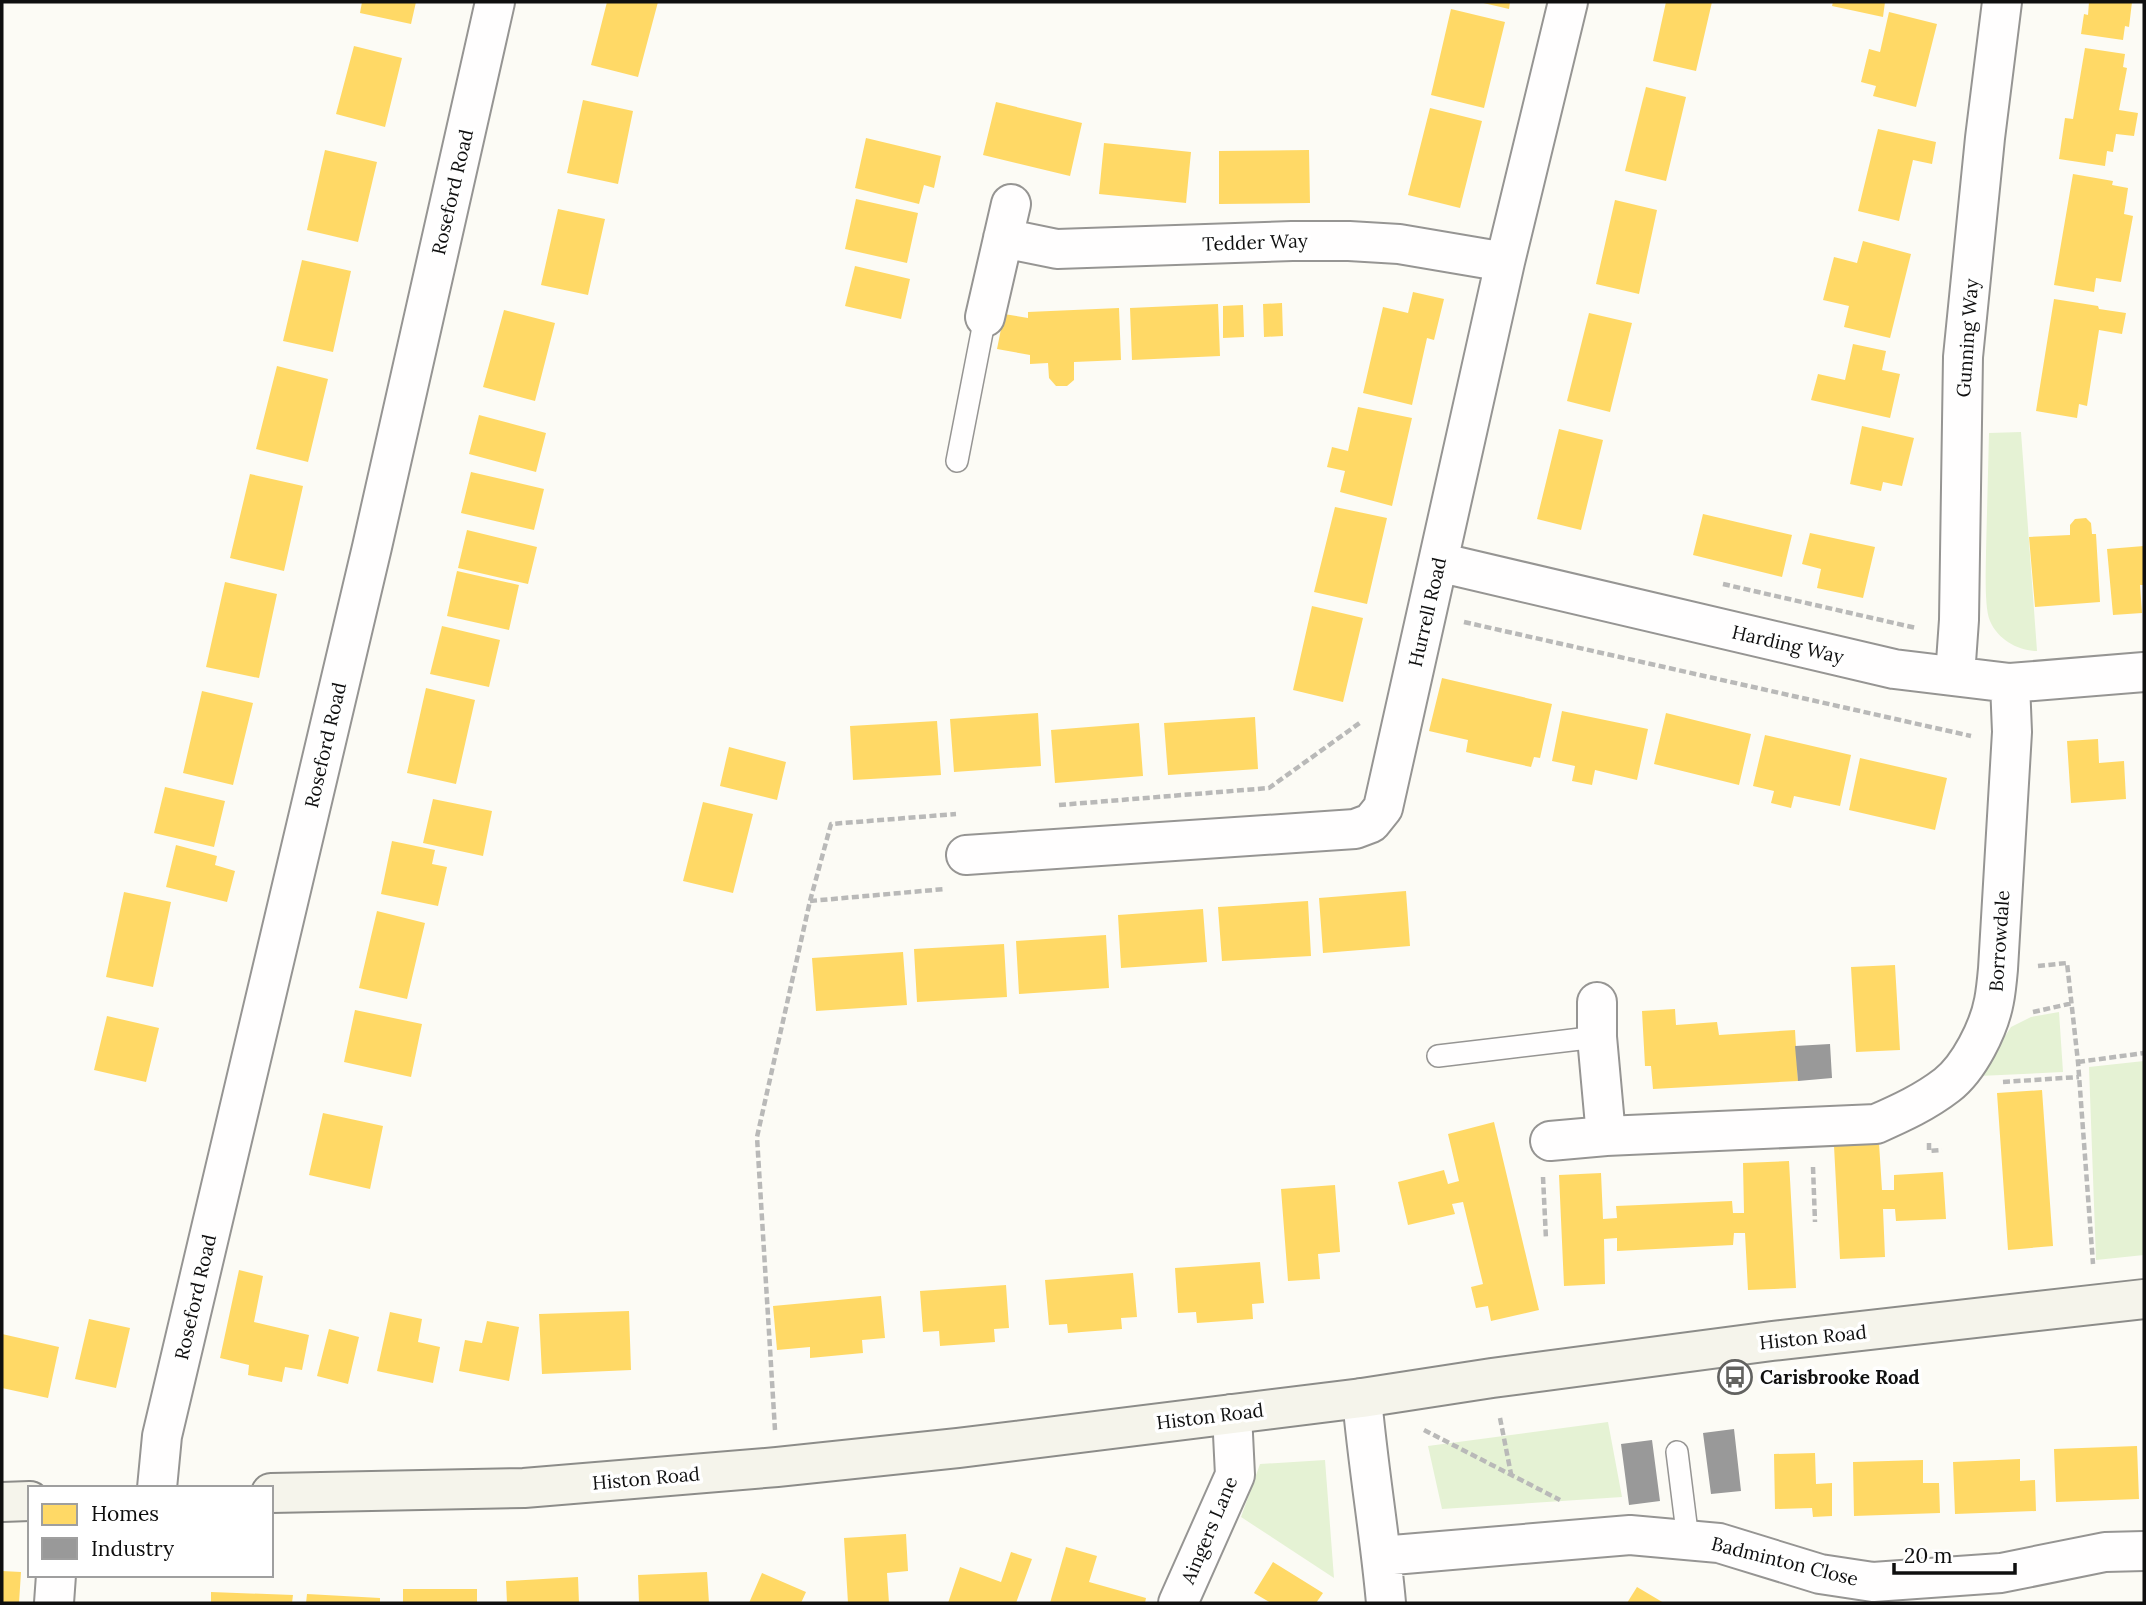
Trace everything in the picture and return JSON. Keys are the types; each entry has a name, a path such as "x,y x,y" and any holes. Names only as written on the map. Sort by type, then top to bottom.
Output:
{"main road":[{"name":"Histon Road","path":"273,1493 537,1487 778,1467 958,1448 1362,1398 1772,1341 2144,1299"},
{"path":"2,1502 28,1501"}],"street":[{"name":"Roseford Road","path":"158,1486 162,1436 372,547 495,2"},
{"name":"Hurrell Road","path":"966,855 1355,829 1371,822 1383,808 1506,262 1568,2"},
{"name":"Gunning Way","path":"1955,676 1959,620 1963,357 2002,2"},
{"name":"Tedder Way","path":"985,317 1007,221 1057,249 1349,241 1399,244 1506,262"},
{"name":"Harding Way","path":"1438,562 1894,669 2010,683 2144,673"},
{"name":"Borrowdale","path":"1546,1153 1606,1136 1876,1124 1913,1108 1949,1084 1968,1060 1985,1030 1991,1012 1998,969 2012,732 2010,683"},
{"path":"1597,1019 1606,1136"},
{"path":"1362,1398 1367,1464 1385,1603"},
{"name":"Aingers Lane","path":"1178,1603 1234,1475 1232,1414"},
{"name":"Badminton Close","path":"1381,1556 1630,1535 1719,1543 1820,1574 1873,1582 2001,1573 2105,1552 2144,1551"},
{"path":"54,1603 56,1577"}],"lane":[{"path":"957,461 985,317"},
{"path":"1438,1056 1597,1019"},
{"path":"1677,1452 1688,1540"}],"path":[{"path":"1717,583 1921,629"},
{"path":"1456,621 1978,738"},
{"path":"1050,806 1269,788 1364,720"},
{"path":"775,1432 757,1137 810,901 831,824 968,813"},
{"path":"810,901 950,889"},
{"path":"1998,969 2067,963 2078,1062 2093,1266"},
{"path":"2078,1062 2144,1053"},
{"path":"2002,1082 2079,1077"},
{"path":"1546,1153 1546,1239"},
{"path":"1812,1162 1815,1222"},
{"path":"1500,1418 1511,1474"},
{"path":"1420,1428 1570,1506"}],"green space":[{"path":"2021,432 2037,651 2016,647 1998,634 1988,615 1986,597 1989,433"},
{"path":"2059,1012 2063,1072 1979,1076 2011,1027 2031,1017"},
{"path":"2144,1061 2144,1255 2096,1260 2089,1067"},
{"path":"1608,1422 1622,1497 1442,1509 1428,1446"},
{"path":"1325,1460 1334,1578 1241,1517 1260,1464"}],"building: Homes":[{"path":"362,2 416,2 411,24 360,13"},
{"path":"607,2 658,2 638,77 591,65"},
{"path":"1479,2 1510,2 1509,9"},
{"path":"1666,2 1712,2 1696,71 1653,61"},
{"path":"1833,2 1885,2 1883,17 1832,6"},
{"path":"2089,2 2132,2 2129,27 2125,26 2123,40 2081,34 2084,14 2088,15"},
{"path":"1451,9 1505,22 1484,108 1431,95"},
{"path":"1889,12 1937,24 1916,107 1873,96 1876,86 1861,82 1869,49 1880,52"},
{"path":"354,46 402,58 385,127 336,114"},
{"path":"2085,48 2125,54 2123,67 2127,68 2119,110 2138,113 2134,136 2116,134 2113,152 2107,151 2105,166 2059,159 2065,118 2073,119"},
{"path":"1646,87 1686,97 1666,181 1625,171"},
{"path":"583,100 633,111 618,184 567,173"},
{"path":"996,102 1082,123 1070,176 983,155"},
{"path":"1430,108 1482,121 1460,208 1408,195"},
{"path":"1878,129 1936,142 1932,164 1913,160 1899,221 1858,211"},
{"path":"866,138 941,156 934,188 924,185 919,204 855,188"},
{"path":"1104,143 1191,152 1186,203 1099,194"},
{"path":"325,150 377,162 358,242 307,230"},
{"path":"1309,150 1310,203 1219,204 1219,151"},
{"path":"2073,174 2113,181 2112,185 2128,188 2124,214 2133,216 2121,282 2096,278 2094,292 2054,285"},
{"path":"856,199 918,213 907,263 845,249"},
{"path":"1615,200 1657,210 1639,294 1596,284"},
{"path":"558,209 605,219 588,295 541,285"},
{"path":"1863,241 1911,254 1890,338 1844,327 1849,306 1823,300 1834,257 1857,263"},
{"path":"302,260 351,271 333,352 283,341"},
{"path":"855,266 910,279 901,319 845,306"},
{"path":"1413,292 1444,299 1434,340 1427,338 1412,405 1363,393 1383,307 1408,313"},
{"path":"2054,299 2126,313 2122,334 2099,330 2087,406 2079,404 2077,418 2036,411"},
{"path":"1282,303 1283,336 1264,337 1263,304"},
{"path":"1218,304 1220,356 1132,360 1130,308"},
{"path":"1243,305 1244,337 1223,338 1223,306"},
{"path":"1119,308 1121,360 1074,362 1074,380 1067,386 1056,386 1049,378 1048,363 1030,364 1030,355 997,349 1004,314 1028,318 1028,312"},
{"path":"504,310 555,323 535,401 483,387"},
{"path":"1589,313 1632,323 1610,412 1567,401"},
{"path":"1853,344 1886,351 1882,370 1900,374 1890,418 1811,400 1818,374 1845,380"},
{"path":"277,366 328,379 308,462 256,449"},
{"path":"1358,407 1412,418 1392,506 1340,492 1345,471 1327,467 1332,447 1348,451"},
{"path":"479,415 546,433 536,472 469,454"},
{"path":"1862,426 1914,438 1902,486 1883,482 1881,491 1850,484"},
{"path":"1559,429 1603,440 1581,530 1537,519"},
{"path":"471,472 544,489 534,530 461,513"},
{"path":"250,474 303,486 284,571 230,558"},
{"path":"1335,507 1387,518 1367,604 1314,592"},
{"path":"1703,514 1792,535 1782,577 1693,555"},
{"path":"2086,518 2091,523 2092,534 2096,534 2100,602 2035,607 2029,537 2070,535 2070,525 2075,519"},
{"path":"467,530 537,547 528,584 458,568"},
{"path":"1810,533 1875,547 1863,598 1817,588 1821,569 1802,564"},
{"path":"2144,546 2144,585 2140,585 2142,613 2113,615 2107,549"},
{"path":"457,571 519,585 509,630 447,616"},
{"path":"225,582 277,594 259,678 206,667"},
{"path":"1312,606 1363,618 1343,702 1293,690"},
{"path":"442,626 500,640 489,687 430,674"},
{"path":"1442,678 1552,704 1540,758 1534,757 1531,767 1466,752 1468,740 1429,731"},
{"path":"426,688 475,700 456,784 407,773"},
{"path":"202,691 253,703 233,785 183,773"},
{"path":"1562,711 1648,729 1637,780 1595,770 1592,785 1572,781 1575,766 1552,761"},
{"path":"1038,713 1041,766 954,772 950,719"},
{"path":"1666,713 1751,734 1739,785 1654,764"},
{"path":"1255,717 1258,769 1168,775 1164,723"},
{"path":"937,721 941,775 853,780 850,726"},
{"path":"1139,723 1143,776 1055,783 1051,730"},
{"path":"1765,735 1851,755 1840,806 1794,796 1791,808 1771,803 1774,791 1753,786"},
{"path":"2098,739 2099,763 2124,761 2126,799 2071,803 2067,741"},
{"path":"729,747 786,762 777,800 720,786"},
{"path":"1860,758 1947,778 1935,830 1849,810"},
{"path":"165,787 225,801 214,847 154,833"},
{"path":"433,799 492,811 483,856 423,843"},
{"path":"703,802 753,814 733,893 683,881"},
{"path":"392,841 435,850 432,864 447,867 438,906 381,894"},
{"path":"176,845 217,856 215,865 235,871 227,902 166,887"},
{"path":"1406,891 1410,946 1323,953 1319,898"},
{"path":"124,892 171,902 153,987 106,977"},
{"path":"1308,901 1311,956 1222,961 1218,907"},
{"path":"1203,909 1207,962 1121,968 1118,915"},
{"path":"377,911 425,923 407,999 359,988"},
{"path":"1106,935 1109,988 1019,994 1016,941"},
{"path":"1004,944 1007,997 917,1002 914,949"},
{"path":"903,952 907,1005 816,1011 812,958"},
{"path":"1895,965 1900,1050 1856,1052 1851,967"},
{"path":"1675,1009 1676,1025 1717,1022 1719,1035 1795,1030 1798,1081 1653,1089 1651,1066 1645,1066 1642,1011"},
{"path":"355,1010 422,1024 411,1077 344,1062"},
{"path":"107,1016 159,1028 146,1082 94,1070"},
{"path":"2042,1090 2053,1246 2008,1250 1997,1093"},
{"path":"323,1113 383,1126 370,1189 309,1175"},
{"path":"1494,1122 1539,1310 1491,1321 1488,1306 1476,1308 1471,1287 1483,1284 1463,1202 1452,1204 1455,1214 1408,1225 1398,1182 1444,1170 1448,1184 1459,1181 1448,1134"},
{"path":"1879,1143 1882,1190 1894,1190 1894,1175 1943,1172 1946,1219 1896,1221 1895,1209 1883,1209 1885,1257 1840,1259 1834,1146"},
{"path":"1789,1161 1796,1288 1748,1290 1745,1233 1734,1233 1733,1245 1617,1251 1617,1238 1604,1239 1605,1284 1564,1286 1559,1175 1601,1173 1603,1219 1617,1218 1616,1206 1732,1201 1733,1213 1744,1213 1743,1163"},
{"path":"1335,1185 1340,1252 1318,1254 1320,1279 1288,1281 1281,1189"},
{"path":"1260,1262 1264,1303 1252,1304 1253,1319 1197,1323 1196,1312 1178,1313 1175,1268"},
{"path":"239,1270 263,1276 254,1322 309,1335 302,1370 285,1367 282,1382 248,1375 249,1365 220,1358"},
{"path":"1133,1273 1137,1317 1121,1318 1122,1329 1068,1333 1067,1324 1049,1325 1045,1280"},
{"path":"1006,1285 1009,1328 994,1329 995,1342 940,1346 939,1331 923,1332 920,1291"},
{"path":"881,1296 885,1338 862,1340 863,1353 810,1358 810,1347 777,1350 773,1306"},
{"path":"629,1311 631,1370 542,1374 539,1314"},
{"path":"390,1312 422,1319 418,1342 440,1347 433,1383 377,1371"},
{"path":"89,1319 130,1328 116,1388 75,1379"},
{"path":"487,1321 519,1327 509,1381 459,1371 465,1340 482,1343"},
{"path":"329,1329 359,1337 348,1384 317,1376"},
{"path":"2,1334 59,1347 48,1398 2,1388"},
{"path":"2137,1446 2139,1499 2056,1502 2054,1449"},
{"path":"1815,1453 1816,1484 1832,1483 1832,1516 1813,1517 1812,1508 1775,1509 1774,1454"},
{"path":"2020,1459 2020,1481 2035,1480 2036,1511 1955,1514 1953,1462"},
{"path":"1923,1460 1923,1483 1939,1483 1940,1513 1854,1516 1853,1462"},
{"path":"906,1534 908,1571 887,1573 889,1603 848,1603 844,1538"},
{"path":"1066,1547 1097,1556 1089,1582 1146,1598 1145,1603 1050,1603"},
{"path":"1011,1552 1032,1559 1016,1603 948,1603 960,1567 1001,1582"},
{"path":"1273,1562 1323,1593 1316,1603 1271,1603 1254,1593"},
{"path":"2,1571 21,1572 19,1603 2,1603"},
{"path":"707,1572 709,1603 639,1603 638,1575"},
{"path":"762,1573 806,1592 801,1603 749,1603"},
{"path":"578,1577 579,1603 507,1603 506,1581"},
{"path":"1637,1587 1664,1603 1627,1603"},
{"path":"403,1589 477,1589 477,1603 403,1603"},
{"path":"211,1592 293,1595 292,1603 211,1603"},
{"path":"307,1594 380,1598 380,1603 306,1603"}],"building: Industry":[{"path":"1830,1044 1832,1078 1798,1081 1795,1046"},
{"path":"1734,1429 1741,1491 1711,1494 1703,1433"},
{"path":"1652,1440 1660,1501 1629,1505 1621,1444"}],"place":[{"name":"Carisbrooke Road","path":"1735,1377"}]}
